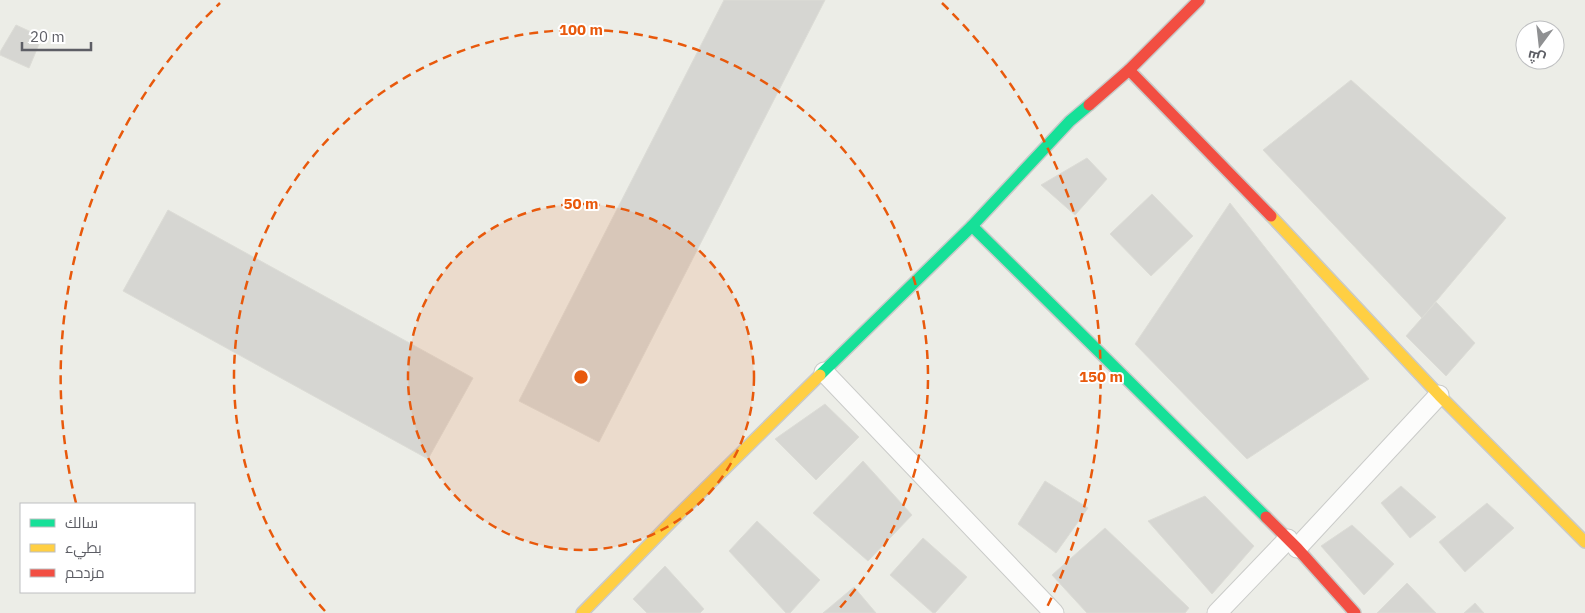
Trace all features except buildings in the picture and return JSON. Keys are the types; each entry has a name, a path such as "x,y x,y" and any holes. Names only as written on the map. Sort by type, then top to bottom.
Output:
{"street":[{"path":"582,613 675,518 972,226 1070,121 1129,70 1199,0"},
{"path":"1129,70 1295,241 1438,395 1585,542"},
{"path":"972,226 1293,543 1354,613"},
{"path":"824,372 1054,613"},
{"path":"1216,613 1293,543 1438,395"}],"traffic: fast":[{"path":"820,375 972,226 1070,121 1089,105"},
{"path":"972,226 1266,517"}],"traffic: slow":[{"path":"1271,216 1439,395 1585,542"},
{"path":"582,613 820,375"}],"traffic: jam":[{"path":"1089,105 1129,70 1199,0"},
{"path":"1129,70 1271,216"},
{"path":"1266,517 1297,548 1355,613"}]}
